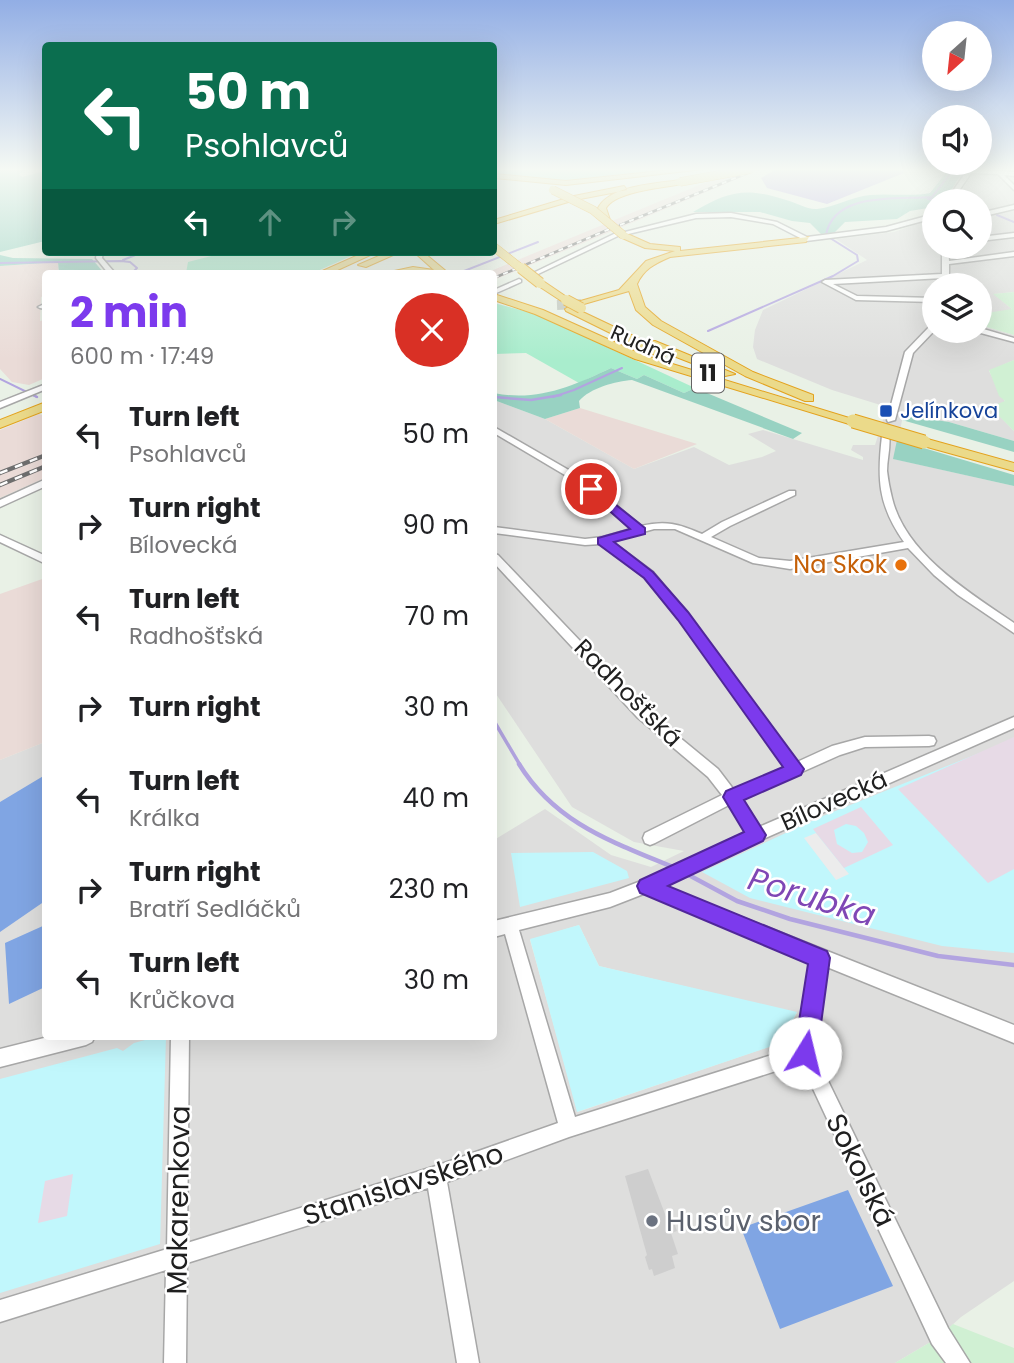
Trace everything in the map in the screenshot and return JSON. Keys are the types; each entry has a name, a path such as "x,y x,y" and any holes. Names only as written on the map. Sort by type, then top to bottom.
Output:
{"highway":[{"path":"619,233 628,242 639,272"},
{"path":"497,296 568,305 608,298 632,284 639,272 653,261 668,255 806,239"},
{"path":"628,242 669,249 757,244"},
{"name":"Rudná","path":"497,249 568,305 618,335 762,393 854,418"},
{"path":"330,270 363,256"},
{"path":"352,270 386,256"},
{"path":"366,270 399,256"},
{"path":"423,256 440,270"},
{"name":"Rudná","path":"495,256 535,281"},
{"path":"632,284 640,308 657,323 749,374 854,418"},
{"path":"497,296 539,312 639,358 854,418"},
{"path":"0,416 42,399"},
{"path":"0,424 19,407 42,405"},
{"name":"11","path":"854,418 1014,460"},
{"name":"11","path":"925,438 1014,467"}],"street":[{"path":"535,281 653,233"},
{"path":"794,233 806,239 856,233"},
{"path":"992,238 1014,235"},
{"path":"945,273 945,262 1014,254"},
{"path":"1003,256 1014,262"},
{"path":"922,277 825,282 856,298 922,300"},
{"path":"497,295 519,281"},
{"path":"992,333 1014,340"},
{"path":"891,420 909,352 922,340"},
{"path":"0,405 19,407 42,388"},
{"path":"497,432 583,482 640,531"},
{"path":"886,436 883,489 893,517 910,544 942,576 1014,629"},
{"path":"0,504 42,483"},
{"path":"704,537 792,493"},
{"path":"497,530 585,542 603,541 654,526 677,526 757,561 790,565 910,544"},
{"path":"0,538 42,559"},
{"path":"603,541 649,575 683,616 795,769"},
{"name":"Radhošťská","path":"497,559 642,713 713,773 756,835"},
{"name":"Bílovecká","path":"502,927 610,900 671,876 756,835 1014,722"},
{"path":"650,838 732,797 837,750 865,742 929,741"},
{"path":"646,886 1014,1034"},
{"path":"502,927 569,1128"},
{"path":"805,1053 820,958"},
{"path":"0,1058 70,1040"},
{"name":"Makarenkova","path":"175,1363 180,1040"},
{"name":"Stanislavského","path":"0,1311 436,1176 569,1128 805,1053"},
{"name":"Sokolská","path":"805,1053 940,1336 959,1363"},
{"path":"436,1176 468,1363"}],"shaded area":[{"path":"0,233 42,233 42,242 0,252"},
{"path":"584,233 608,233 497,279 497,270 493,270"},
{"path":"889,233 922,233 922,259 992,259 992,233 1014,233 1014,292 994,294 1013,310 992,313 992,273 922,273 922,343 992,343 992,329 1014,335 1014,360 989,371 1005,402 991,407 1014,431 1014,441 949,422 903,416 894,459 1014,486 1014,1281 961,1317 939,1337 895,1363 0,1363 0,760 42,743 42,1040 497,1040 497,838 545,809 611,855 651,867 684,851 634,842 572,807 497,695 497,401 545,419 634,469 694,447 729,465 762,457 776,451 748,434 763,430 863,460 863,457 851,450 853,445 875,445 887,407 832,390 757,359 753,347 755,330 763,310 867,260 836,239","holes":["579,925 599,966 797,1013 780,1043 578,1112 530,940"]},
{"path":"0,255 13,258 92,259 101,270 59,270 58,262 0,266"},
{"path":"59,262 58,270 42,270 42,379 29,385 12,382 0,369 0,266"},
{"path":"611,368 637,379 644,375 684,393 695,388 802,433 793,439 632,380 596,389 579,401 580,408 545,419 497,401 497,393 540,394 583,381"},
{"path":"580,408 697,444 634,469 545,419"},
{"path":"42,415 42,479 0,498 0,430"},
{"path":"903,415 949,422 1014,441 1014,452 902,420"},
{"path":"897,440 1014,475 1014,486 893,459"},
{"path":"42,579 42,743 0,760 0,594"},
{"path":"1014,737 1014,869 988,883 898,789"},
{"path":"1014,739 1014,953 942,946 750,898 702,872 818,818"},
{"path":"42,777 42,903 0,932 0,802"},
{"path":"861,807 893,845 844,868 813,829","holes":["846,824 856,826 864,833 868,842 862,852 852,853 837,844 834,830"]},
{"path":"816,833 849,874 836,880 804,838"},
{"path":"593,852 627,871 629,878 520,907 511,853"},
{"path":"579,925 599,966 797,1012 781,1043 577,1112 530,939"},
{"path":"42,926 42,988 9,1004 5,943"},
{"path":"166,1040 160,1244 0,1293 0,1079 117,1048 123,1051 134,1043"},
{"name":"Husův sbor","path":"648,1169 668,1222 673,1220 677,1231 671,1233 678,1254 672,1256 675,1268 654,1276 645,1257 647,1255 625,1176"},
{"path":"73,1174 67,1216 38,1223 45,1181"},
{"path":"848,1190 893,1286 780,1329 741,1228"}],"green space":[{"path":"211,256 351,256 320,270 187,270 188,262"},
{"path":"1014,292 1014,335 992,329 992,312 1012,309 993,294"},
{"path":"497,304 536,314 695,388 684,393 644,375 637,379 611,368 579,383 526,353 497,354"},
{"path":"1014,360 1014,431 990,407 1005,401 999,396 989,370"},
{"path":"953,1324 1014,1348 1014,1363 895,1363 939,1337"}],"waterway":[{"path":"708,331 833,276 858,261 857,255 830,238"},
{"path":"467,270 538,242"},
{"path":"123,260 133,256"},
{"path":"0,263 121,261 130,262 137,268 135,270"},
{"path":"557,396 622,368"},
{"name":"Porubka","path":"0,379 37,397 33,395"},
{"path":"557,396 561,395"},
{"path":"497,397 531,400 557,396"},
{"path":"553,397 557,396"},
{"name":"Porubka","path":"497,726 520,765"},
{"name":"Porubka","path":"519,764 550,802 568,816 608,839 675,868"},
{"name":"Porubka","path":"685,873 737,901 790,919 938,956 1014,965"}],"tunnel":[{"path":"557,305 581,304"}],"railway":[{"path":"497,277 601,233"},
{"path":"0,473 42,457"},
{"path":"0,485 42,468"}],"place":[{"name":"Jelínkova","path":"886,411"},
{"name":"Na Skok","path":"901,565"},
{"name":"Husův sbor","path":"652,1221"}],"route":[{"path":"591,489 640,531 603,541 649,575 683,616 795,769 732,797 756,835 646,886 820,958 805,1053"}]}
